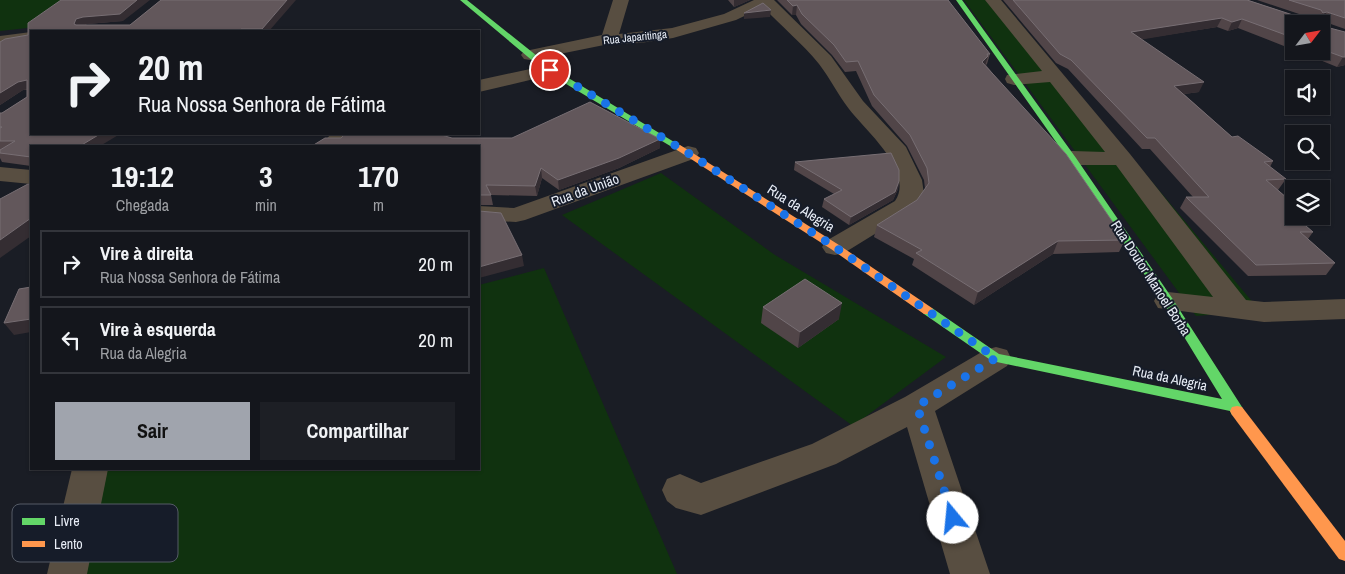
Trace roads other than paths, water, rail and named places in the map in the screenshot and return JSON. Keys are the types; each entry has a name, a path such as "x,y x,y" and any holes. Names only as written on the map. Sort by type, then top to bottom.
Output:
{"street":[{"name":"Rua da Alegria","path":"463,0 550,70 688,153 835,247 996,358 1233,406"},
{"path":"609,39 621,0"},
{"name":"Rua Japaritinga","path":"530,55 609,39 640,38 673,33 730,17 766,0"},
{"path":"766,0 825,60 856,105 898,152 911,180 912,194 904,206 835,247"},
{"name":"Rua Doutor Manoel Borba","path":"959,0 1072,158 1168,301 1233,406 1345,554"},
{"path":"993,0 1122,159 1238,310"},
{"path":"972,18 1008,18"},
{"path":"0,41 30,37"},
{"path":"480,86 550,70"},
{"path":"1014,79 1056,76"},
{"path":"332,145 342,135"},
{"name":"Rua da União","path":"480,213 516,215 688,153"},
{"path":"1072,158 1122,159"},
{"path":"0,174 30,177"},
{"path":"1168,301 1264,312 1345,309"},
{"path":"680,490 689,497 701,499 824,454 917,406 996,358"},
{"path":"917,406 970,574"},
{"path":"82,504 90,470"}]}
